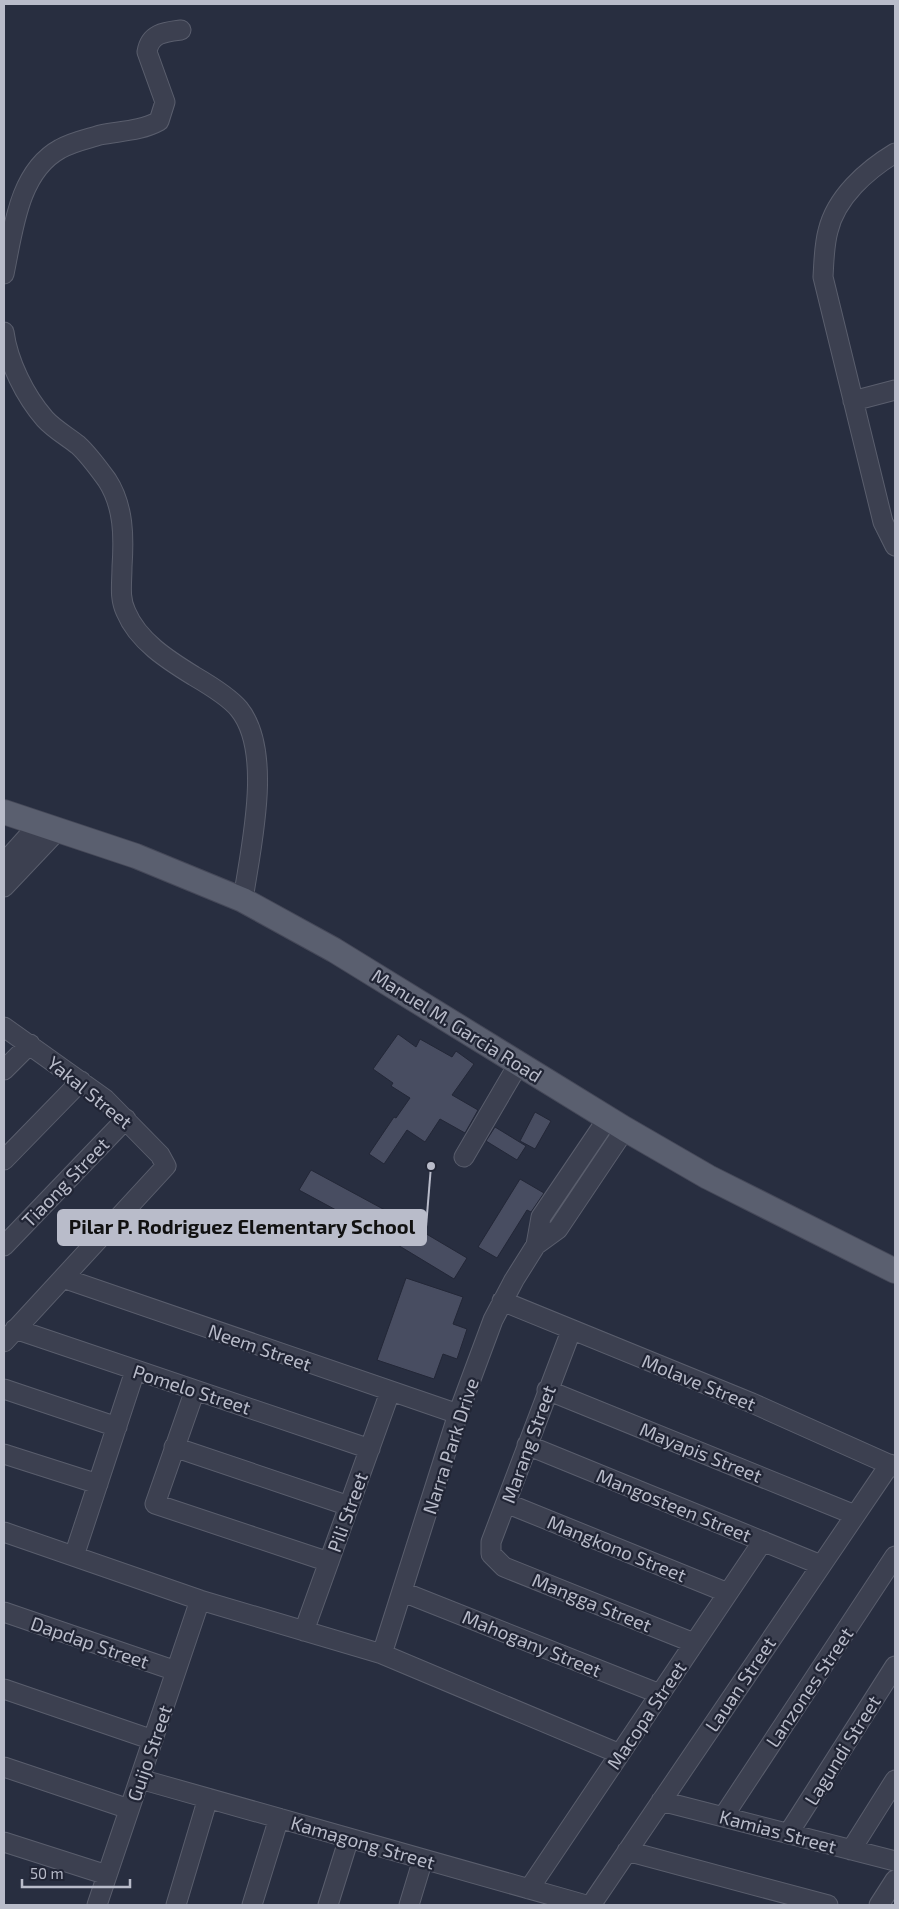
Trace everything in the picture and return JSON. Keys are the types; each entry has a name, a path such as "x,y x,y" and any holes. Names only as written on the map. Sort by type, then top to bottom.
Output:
{"main road":[{"name":"Manuel M. Garcia Road","path":"4,812 136,856 243,900 334,950 616,1123 708,1177 895,1271"}],"street":[{"path":"4,274 26,188 38,167 50,156 70,144 100,136 147,128 159,120 165,102 147,52 148,44 155,36 164,32 181,30"},
{"path":"895,153 867,173 850,190 828,228 824,250 823,277 883,522 895,546"},
{"path":"4,332 6,346 21,384 46,420 80,447 107,481 116,498 122,513 121,594 126,612 136,628 164,658 200,679 239,708 252,733 257,756 256,813 243,900"},
{"path":"853,401 895,390"},
{"path":"4,863 49,827"},
{"path":"4,887 49,827"},
{"name":"Yakal Street","path":"4,1027 81,1081 126,1119 160,1155 166,1166 63,1278"},
{"path":"4,1070 30,1044"},
{"path":"464,1157 519,1063"},
{"path":"4,1160 81,1081"},
{"name":"Tiaong Street","path":"4,1246 126,1119"},
{"name":"Narra Park Drive","path":"382,1654 458,1414 502,1301 536,1245 558,1229 616,1123"},
{"path":"10,1336 63,1278"},
{"name":"Neem Street","path":"63,1278 458,1414"},
{"name":"Molave Street","path":"502,1301 570,1331 752,1403 892,1465"},
{"name":"Marang Street","path":"492,1558 491,1542 570,1331"},
{"name":"Pomelo Street","path":"10,1336 135,1371 370,1448"},
{"path":"74,1556 135,1371"},
{"path":"4,1389 117,1427"},
{"path":"195,1390 155,1504 329,1562"},
{"name":"Mayapis Street","path":"547,1390 855,1514"},
{"name":"Pili Street","path":"304,1631 390,1392"},
{"name":"Mangosteen Street","path":"527,1445 821,1565"},
{"path":"174,1447 349,1506"},
{"path":"4,1454 98,1484"},
{"name":"Lauan Street","path":"590,1905 855,1514 892,1465"},
{"name":"Mangkono Street","path":"506,1503 728,1593"},
{"path":"4,1532 200,1600 382,1654 620,1754"},
{"name":"Macopa Street","path":"529,1889 763,1541"},
{"name":"Lanzones Street","path":"723,1817 895,1556"},
{"name":"Mangga Street","path":"492,1558 504,1567 694,1644"},
{"name":"Mahogany Street","path":"403,1592 660,1694"},
{"name":"Guijo Street","path":"97,1905 200,1600"},
{"name":"Dapdap Street","path":"4,1612 176,1671"},
{"name":"Lagundi Street","path":"788,1834 895,1666"},
{"path":"4,1690 153,1740"},
{"path":"4,1767 129,1810"},
{"name":"Kamagong Street","path":"140,1779 586,1905"},
{"path":"851,1850 895,1780"},
{"path":"176,1905 208,1798"},
{"name":"Kamias Street","path":"662,1801 895,1861"},
{"path":"252,1905 279,1818"},
{"path":"328,1905 348,1838"},
{"path":"4,1842 107,1875"},
{"path":"627,1851 828,1905"},
{"path":"409,1905 423,1859"},
{"path":"878,1905 895,1880"}],"building":[{"path":"398,1034 416,1047 420,1039 452,1057 456,1051 474,1064 452,1095 478,1110 465,1133 440,1119 425,1142 407,1130 384,1164 369,1154 394,1117 396,1118 410,1098 391,1086 393,1083 373,1069"},
{"path":"535,1112 551,1121 535,1149 520,1141"},
{"path":"495,1127 526,1146 517,1160 486,1141"},
{"path":"311,1170 396,1216 467,1258 454,1279 373,1230 299,1190"},
{"path":"520,1179 544,1193 531,1212 527,1210 497,1258 478,1247"},
{"path":"406,1278 463,1297 453,1324 467,1329 457,1359 443,1354 434,1379 377,1360"}],"place":[{"name":"Pilar P. Rodriguez Elementary School","path":"431,1166"}]}
